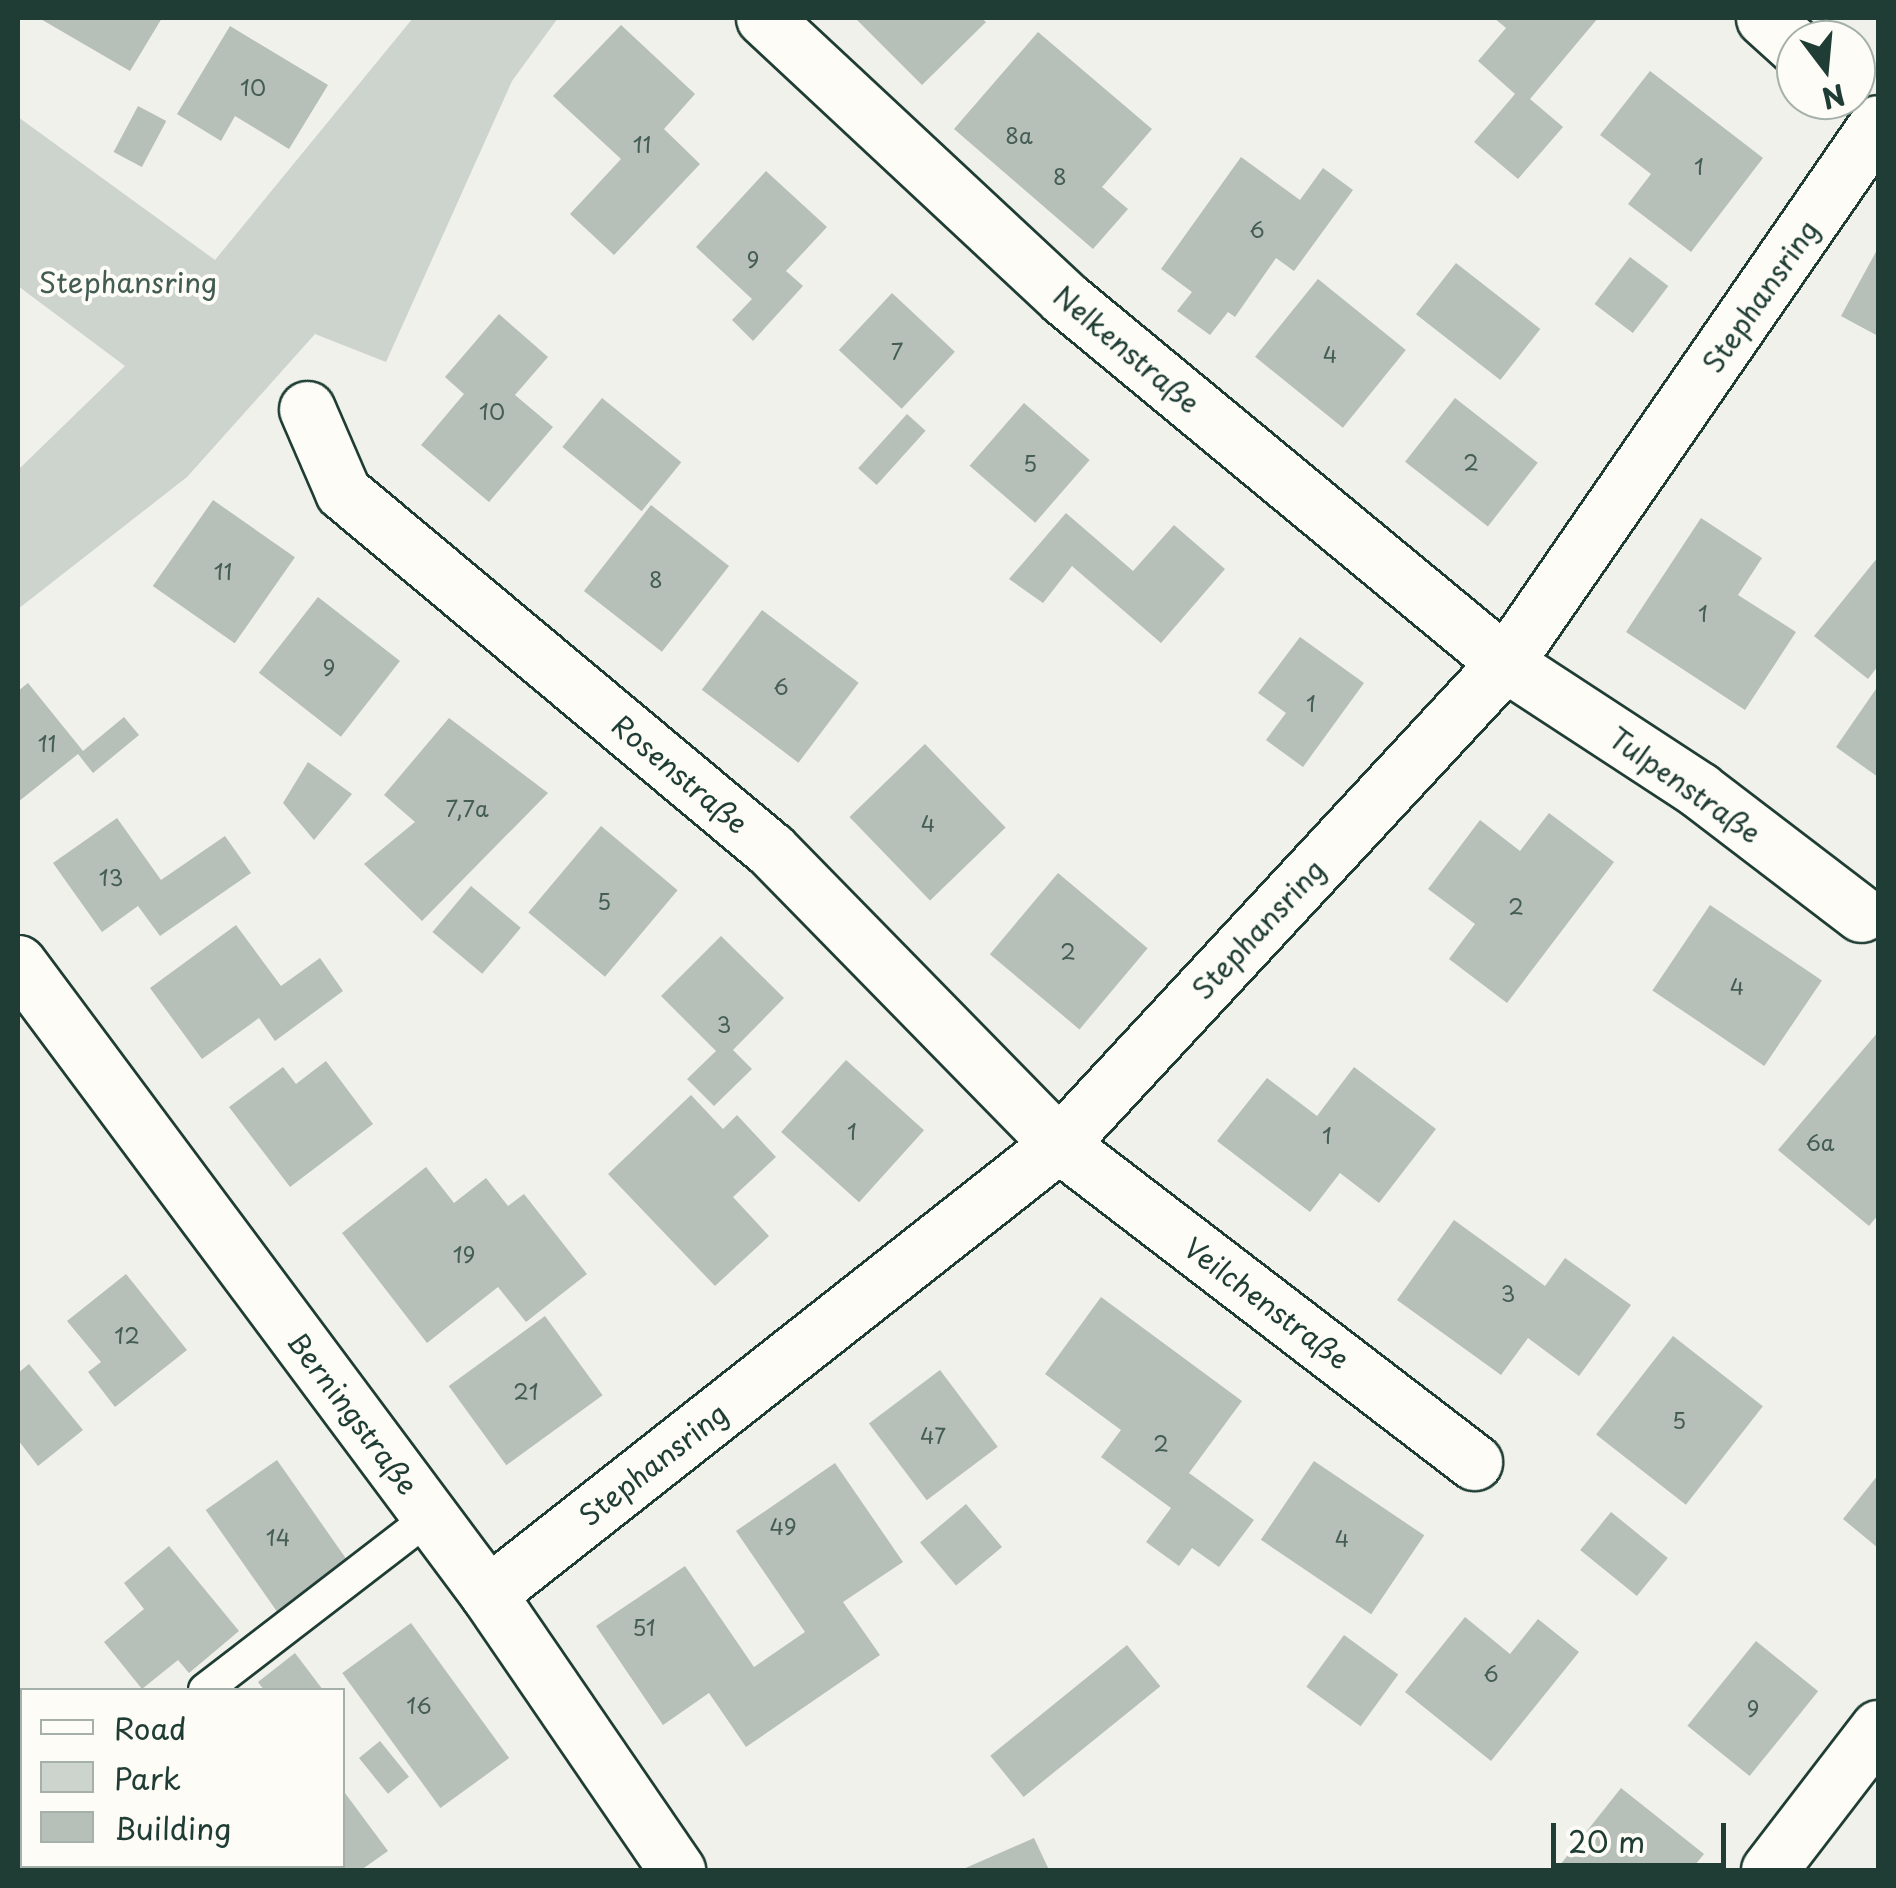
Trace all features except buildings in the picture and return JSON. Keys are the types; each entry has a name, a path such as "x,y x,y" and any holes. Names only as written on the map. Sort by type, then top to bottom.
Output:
{"street":[{"name":"Nelkenstraße","path":"764,18 1064,298 1505,663"},
{"name":"Stephansring","path":"488,1594 1059,1144 1505,663 1878,122"},
{"name":"Rosenstraße","path":"307,409 342,492 771,850 1059,1144"},
{"name":"Tulpenstraße","path":"1505,663 1699,790 1861,914"},
{"name":"Berningstraße","path":"18,963 488,1594 678,1870"},
{"name":"Veilchenstraße","path":"1059,1144 1474,1462"},
{"path":"1768,1870 1878,1728"}],"lane":[{"path":"208,1688 431,1516"}],"green space":[{"path":"413,18 558,18 512,81 386,362 315,334 187,477 18,609 18,470 125,366 18,286 18,117 215,260"}]}
